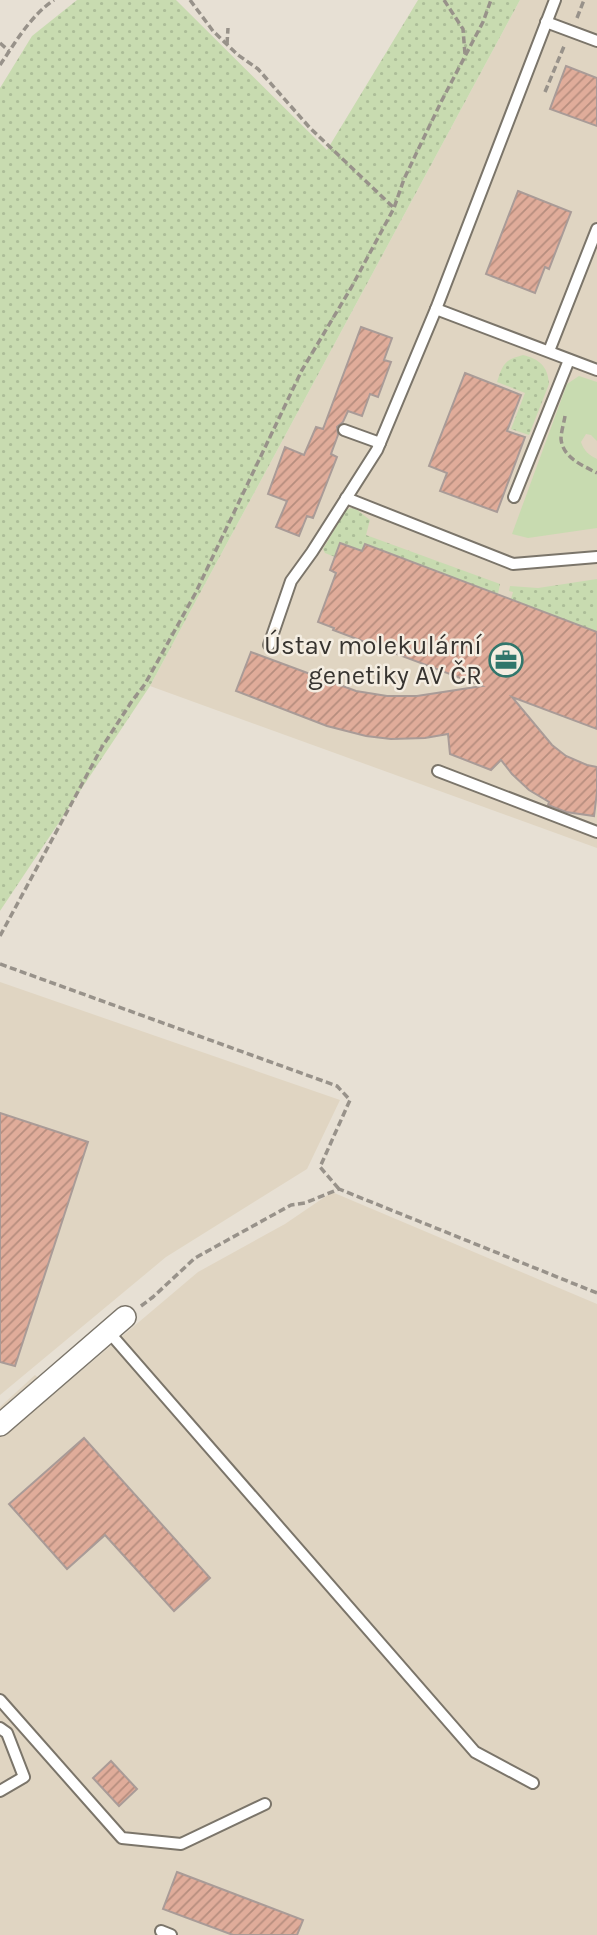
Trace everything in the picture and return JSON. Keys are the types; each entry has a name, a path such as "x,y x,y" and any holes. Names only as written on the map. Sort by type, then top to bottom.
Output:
{"street":[{"path":"0,1425 125,1317"}],"lane":[{"path":"269,645 291,581 380,443 436,309 555,0"},
{"path":"546,22 597,41"},
{"path":"549,351 597,229"},
{"path":"436,309 597,370"},
{"path":"514,497 569,360"},
{"path":"344,430 380,443"},
{"path":"346,498 513,564 597,557"},
{"path":"438,771 597,832"},
{"path":"108,1331 475,1752 533,1783"},
{"path":"0,1700 122,1839 181,1844 265,1804"},
{"path":"0,1728 7,1733 24,1777 0,1791"}],"path":[{"path":"0,65 23,32 46,5 54,0"},
{"path":"190,0 213,31 238,55 258,69 310,128 394,208"},
{"path":"444,0 463,29 465,56"},
{"path":"0,936 102,747 145,684 195,594 302,370 351,288 394,208 404,179 483,22 491,0"},
{"path":"227,44 228,28"},
{"path":"0,43 9,51"},
{"path":"559,383 569,398 561,438 567,454 578,464 597,473"},
{"path":"0,964 337,1086 350,1100 320,1167 339,1189 597,1293"},
{"path":"125,1317 153,1297 195,1258 291,1205 304,1203 339,1189"}],"shaded area":[{"path":"520,0 597,0 597,848 150,686"},
{"path":"0,982 340,1100 307,1169 166,1257 0,1395"},
{"path":"332,1192 597,1304 597,1935 0,1935 0,1407 35,1375 55,1393 198,1272 285,1224"}],"green space":[{"path":"77,0 176,0 327,150 418,0 520,0 150,686 0,911 0,88 32,36"},
{"path":"523,355 542,364 549,384 529,435 511,429 525,393 497,382 505,364"},
{"path":"579,376 597,382 597,441 586,434 581,442 587,452 597,459 597,528 528,538 512,534 567,384"},
{"path":"351,508 370,520 366,535 500,584 498,594 357,567 359,550 340,543 335,557 325,553 323,549 346,510"},
{"path":"597,579 597,632 511,599 513,592 509,591 510,586 538,588"}],"building":[{"path":"566,66 597,78 597,126 550,109"},
{"path":"518,191 571,212 549,269 545,267 535,293 486,274"},
{"path":"361,327 392,338 384,360 391,362 378,397 370,394 362,416 348,411 343,422 337,427 338,435 331,454 337,457 313,518 307,516 299,536 276,527 287,501 268,494 285,447 304,455 316,427 323,429"},
{"path":"465,373 521,395 507,431 525,437 497,512 440,491 447,473 429,466"},
{"path":"340,543 362,551 365,544 597,632 597,729 512,697 552,745 566,756 597,767 594,816 566,812 548,805 549,802 529,790 501,760 491,770 450,754 448,734 391,739 366,736 327,726 236,691 251,652 356,691 387,696 417,696 482,686 318,622 336,573 330,570"},
{"path":"0,1113 88,1142 15,1366 0,1362"},
{"path":"84,1438 210,1578 174,1611 105,1535 67,1569 9,1504"},
{"path":"111,1761 137,1789 119,1806 93,1778"},
{"path":"177,1872 303,1920 297,1935 233,1935 163,1909"}],"place":[{"name":"Ústav molekulární genetiky AV ČR","path":"506,660"}]}
